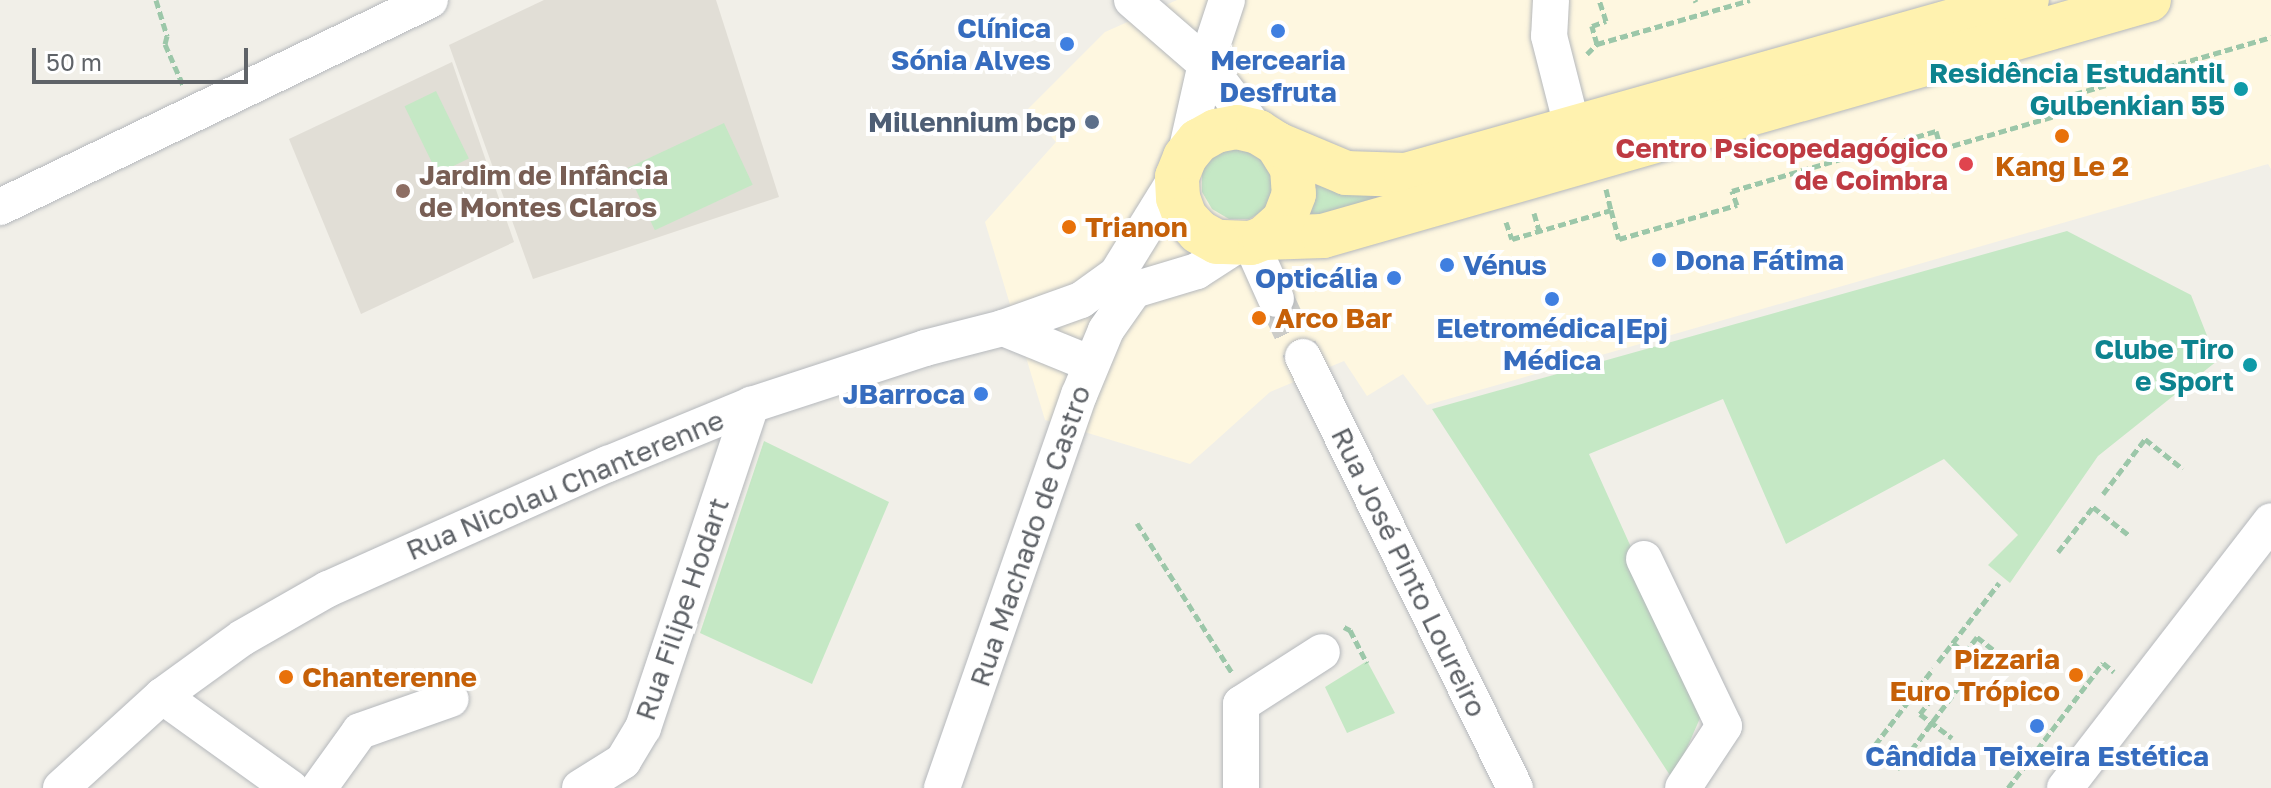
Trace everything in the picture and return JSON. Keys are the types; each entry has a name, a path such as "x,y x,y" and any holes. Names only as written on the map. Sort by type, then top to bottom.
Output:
{"main road":[{"path":"2027,0 1406,175 1346,173 1237,127 1216,131 1198,141 1181,167 1178,198 1185,217 1199,232 1217,242 1323,236 2149,0"},
{"path":"1251,242 1284,220 1294,194 1292,168 1267,138"}],"street":[{"path":"0,207 430,0"},
{"path":"1132,0 1206,64 1267,138"},
{"name":"Rua Machado de Castro","path":"942,788 1091,364 1181,167 1206,64 1227,0"},
{"path":"1551,0 1549,36 1573,130"},
{"path":"1126,282 1197,271 1251,242 1276,299"},
{"name":"Rua Nicolau Chanterenne","path":"61,788 162,696 242,638 328,589 608,464 751,405 925,348 1003,328 1126,282"},
{"path":"1003,328 1091,364"},
{"name":"Rua José Pinto Loureiro","path":"1303,357 1515,788"},
{"name":"Rua Filipe Hodart","path":"589,786 623,761 643,728 751,405"},
{"path":"2065,788 2271,521"},
{"path":"1644,559 1724,726 1683,788"},
{"path":"1241,788 1241,704 1322,652"},
{"path":"162,696 290,788"},
{"path":"319,788 360,731 451,699"}],"path":[{"path":"156,0 174,68"},
{"path":"1597,44 1592,26 1606,21 1599,0"},
{"path":"1557,73 1574,69 1597,44 1750,0"},
{"path":"1604,184 1619,239 1737,205 1732,191 1936,131 1941,149 2079,109 2075,94 2271,37"},
{"path":"1495,225 1507,221 1512,239 1611,210"},
{"path":"2103,494 2145,439 2183,469"},
{"path":"2058,552 2093,507 2130,536"},
{"path":"1137,523 1249,699"},
{"path":"1938,662 1999,583"},
{"path":"1350,630 1367,663"},
{"path":"1953,643 1965,653 1977,637 2009,662"},
{"path":"2008,788 2100,667"},
{"path":"1875,745 1933,669"},
{"path":"1919,688 1932,698 1920,714 1952,738"},
{"path":"1897,769 1958,688"}],"shaded area":[{"path":"544,0 716,0 779,197 533,279 449,45"},
{"path":"1177,0 2271,0 2271,169 2268,164 1427,405 1403,374 1367,396 1344,361 1270,392 1190,464 1045,420 985,222 1056,142 1028,109 1105,32"},
{"name":"Jardim de Infância de Montes Claros","path":"452,62 514,242 361,314 289,139"}],"green space":[{"path":"436,91 469,158 437,174 405,106"},
{"path":"724,123 753,185 655,230 626,169"},
{"path":"1250,144 1277,172 1267,209 1249,219 1229,219 1212,209 1202,192 1202,171 1212,154"},
{"path":"1308,174 1409,188 1301,229"},
{"path":"2067,231 2191,295 2217,361 2098,456 2010,583 1988,565 2018,535 1944,459 1786,544 1723,399 1589,454 1704,709 1673,780 1432,409"},
{"path":"764,441 889,502 812,684 700,633"},
{"path":"1367,661 1395,713 1347,733 1325,687"}],"tunnel":[{"path":"1276,299 1303,357"}],"place":[{"name":"Mercearia Desfruta","path":"1278,31"},
{"name":"Clínica Sónia Alves","path":"1067,44"},
{"name":"Residência Estudantil Gulbenkian 55","path":"2241,89"},
{"name":"Millennium bcp","path":"1092,122"},
{"name":"Kang Le 2","path":"2062,136"},
{"name":"Centro Psicopedagógico de Coimbra","path":"1966,164"},
{"name":"Jardim de Infância de Montes Claros","path":"403,191"},
{"name":"Trianon","path":"1069,227"},
{"name":"Dona Fátima","path":"1659,260"},
{"name":"Vénus","path":"1447,265"},
{"name":"Opticália","path":"1394,278"},
{"name":"Eletromédica|Epj Médica","path":"1552,299"},
{"name":"Arco Bar","path":"1259,318"},
{"name":"Clube Tiro e Sport","path":"2250,365"},
{"name":"JBarroca","path":"981,394"},
{"name":"Pizzaria Euro Trópico","path":"2076,675"},
{"name":"Chanterenne","path":"286,677"},
{"name":"Cândida Teixeira Estética","path":"2037,726"}]}
